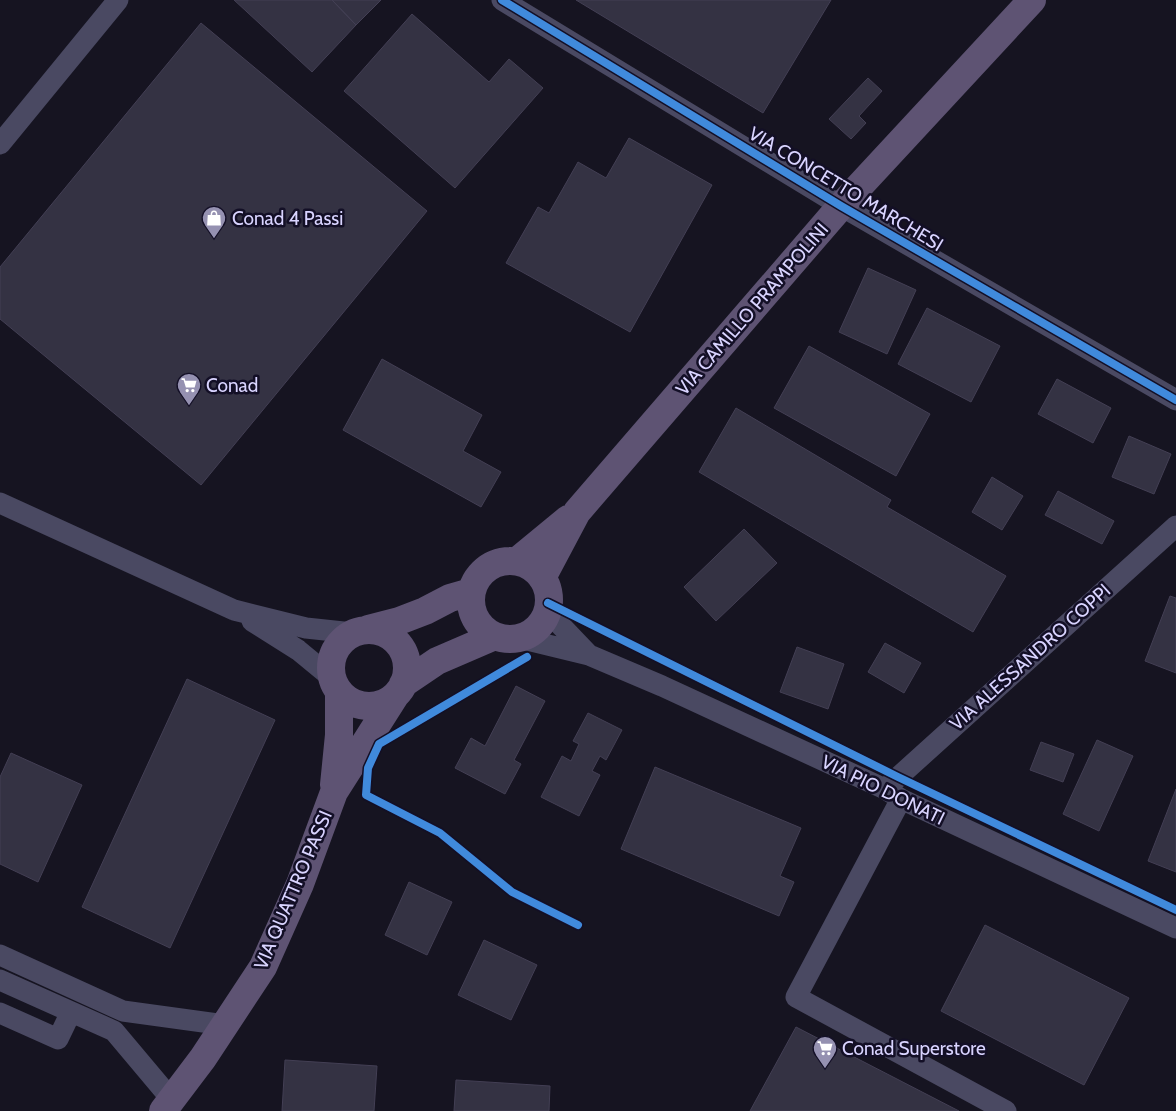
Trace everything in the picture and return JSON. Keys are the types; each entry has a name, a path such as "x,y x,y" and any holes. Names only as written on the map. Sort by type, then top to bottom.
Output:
{"main road":[{"name":"VIA CAMILLO PRAMPOLINI","path":"517,561 577,512 841,206 1032,0"},
{"name":"VIA CAMILLO PRAMPOLINI","path":"542,578 577,512"},
{"path":"517,561 536,570 542,578 547,590 547,611 543,620 528,634 507,637 437,661 382,703 369,706 355,703 347,699 336,685 331,664 334,652 342,640 360,631 399,621 425,611 450,598 471,592 474,583 485,569 500,562 517,561"},
{"name":"VIA PIO DONATI","path":"471,592 471,606 475,618 484,629 507,637"},
{"path":"360,631 383,632 390,635 401,647 407,661 406,677 399,690"},
{"name":"VIA QUATTRO PASSI","path":"334,792 339,735 336,685"},
{"name":"VIA QUATTRO PASSI","path":"168,1106 203,1058 263,967 300,884 334,792 399,690"}],"street":[{"path":"0,144 118,0"},
{"name":"VIA CONCETTO MARCHESI","path":"502,0 841,206 1176,400"},
{"path":"0,503 234,610 298,650 336,685"},
{"name":"VIA ALESSANDRO COPPI","path":"1006,1111 790,991 893,794 1176,526"},
{"path":"234,610 306,628 360,631"},
{"name":"VIA PIO DONATI","path":"547,611 589,655"},
{"name":"VIA PIO DONATI","path":"507,637 589,655 662,686 1176,928"},
{"path":"0,955 123,1011 225,1025"},
{"path":"0,980 114,1031 168,1106"},
{"path":"0,1013 58,1039 71,1012"}],"building":[{"path":"234,0 332,0 356,25 312,72"},
{"path":"332,0 381,0 356,25"},
{"path":"576,0 831,0 763,113"},
{"path":"412,14 489,82 509,59 543,88 455,188 344,91"},
{"name":"Conad 4 Passi","path":"201,23 427,211 201,485 0,319 0,267"},
{"path":"868,78 882,91 859,116 866,123 851,139 829,119"},
{"path":"629,138 712,185 630,332 506,263 538,207 549,213 578,162 606,178"},
{"path":"868,268 916,290 887,354 839,332"},
{"path":"927,308 1000,346 971,402 898,364"},
{"path":"809,346 930,414 896,476 774,408"},
{"path":"382,359 482,415 463,451 501,472 481,507 343,430"},
{"path":"1057,379 1111,408 1093,443 1038,414"},
{"path":"736,408 891,500 887,507 1006,576 973,632 699,472"},
{"path":"1129,436 1171,454 1154,494 1112,477"},
{"path":"992,477 1023,496 1002,530 972,512"},
{"path":"1058,491 1114,521 1102,544 1045,515"},
{"path":"744,529 777,563 716,621 684,587"},
{"path":"1170,596 1176,598 1176,673 1145,661"},
{"path":"885,643 921,663 904,693 868,672"},
{"path":"797,647 844,664 828,709 780,692"},
{"path":"187,679 275,720 170,948 82,907"},
{"path":"516,686 545,701 514,760 521,764 505,794 455,768 471,738 485,746"},
{"path":"588,713 622,730 606,760 600,756 592,771 600,775 579,816 541,797 562,756 571,761 579,744 573,741"},
{"path":"1097,740 1133,756 1099,831 1063,814"},
{"path":"1041,742 1074,754 1063,782 1030,770"},
{"path":"11,753 82,785 38,882 0,864 0,777"},
{"path":"655,767 801,828 780,876 794,882 779,916 621,849"},
{"path":"1176,789 1176,872 1148,861"},
{"path":"409,882 452,902 427,955 385,935"},
{"path":"985,925 1129,998 1084,1085 941,1011"},
{"path":"484,940 537,965 511,1020 458,995"},
{"name":"Conad Superstore","path":"796,1027 959,1111 750,1111"},
{"path":"285,1060 377,1066 374,1111 282,1111"},
{"path":"456,1080 550,1086 549,1111 454,1111"}],"cycle path":[{"path":"502,0 841,206 1176,400"},
{"path":"548,603 898,777 1176,910"},
{"path":"527,657 379,744 368,768 366,795 440,833 512,892 578,925"}],"place":[{"name":"Conad 4 Passi","path":"214,239"},
{"name":"Conad","path":"189,406"},
{"name":"Conad Superstore","path":"825,1069"}]}
